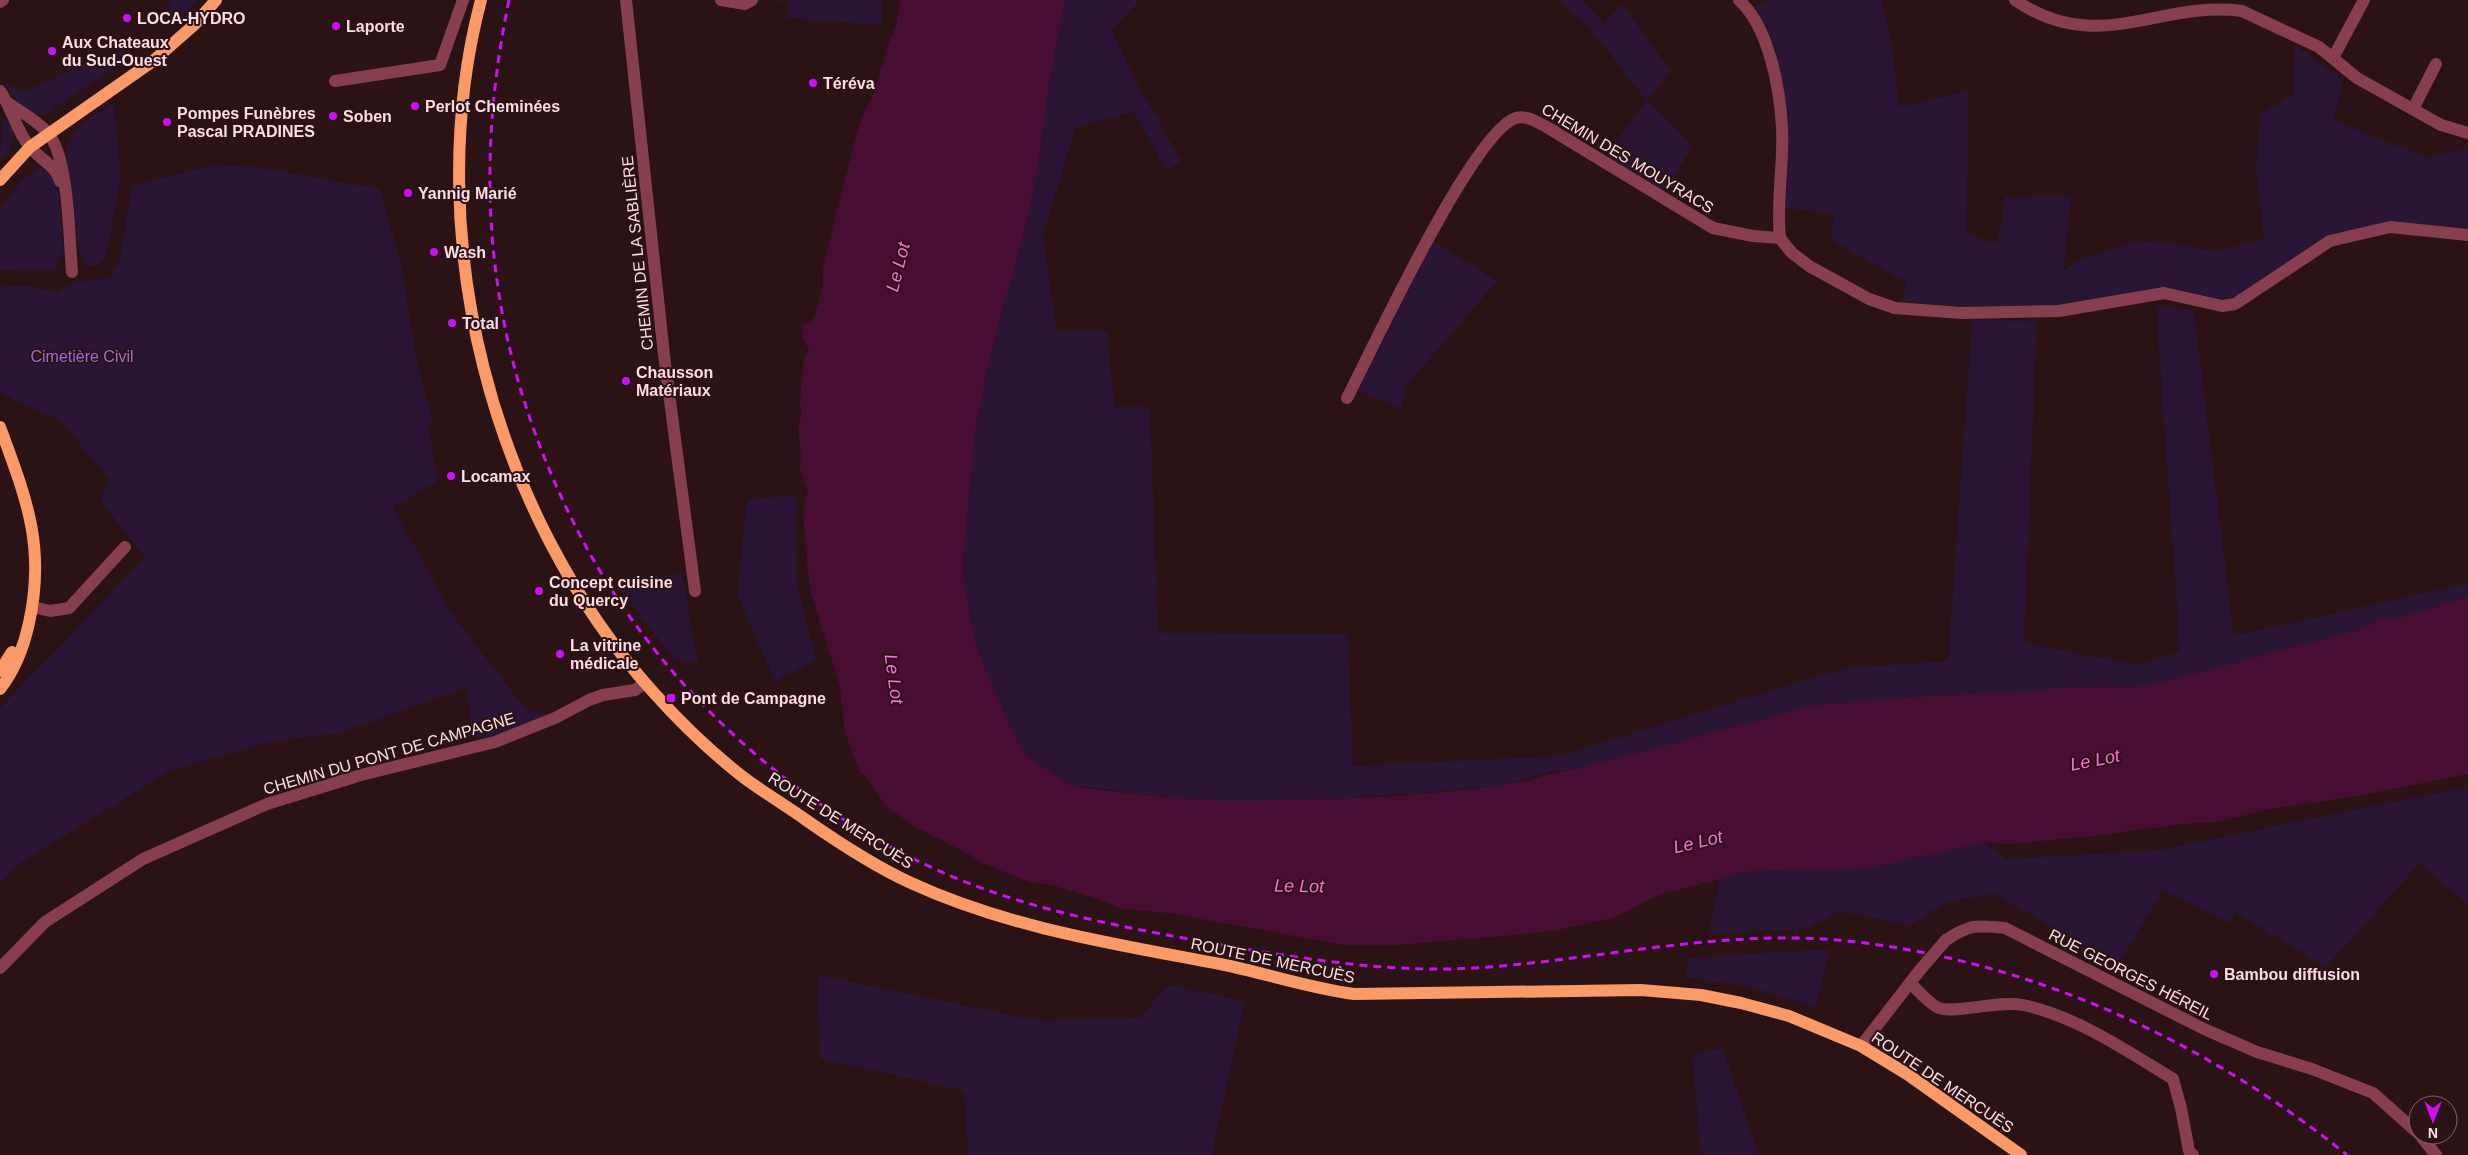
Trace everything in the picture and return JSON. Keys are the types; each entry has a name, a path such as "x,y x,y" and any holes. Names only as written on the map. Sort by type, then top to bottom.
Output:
{"main road":[{"path":"0,180 30,147 48,133 153,61 194,25 216,0"},
{"name":"ROUTE DE MERCUÈS","path":"481,0 468,62 462,113 459,223 480,352 496,415 540,523 596,617 645,683 690,730 741,776 883,869 910,882 993,915 1043,929 1232,967 1319,989 1354,994 1641,990 1701,996 1741,1003 1789,1016 1862,1046 1906,1074 2021,1155"},
{"path":"0,427 25,496 33,527 37,568 33,607 25,643 0,689"},
{"path":"0,671 14,648 33,607"}],"street":[{"path":"335,81 440,65 463,0"},
{"name":"CHEMIN DE LA SABLIÈRE","path":"626,0 664,355 695,591"},
{"path":"721,0 745,4 752,0"},
{"path":"1739,0 1747,7 1762,33 1769,54 1778,96 1782,129 1778,216 1780,238 1791,252 1810,266 1869,299 1895,308 1962,313 2059,311 2164,293 2222,306 2235,304 2330,241 2390,227 2468,235"},
{"path":"2015,0 2059,22 2081,25 2102,26 2192,5 2242,11 2319,47 2357,78 2441,125 2468,133"},
{"path":"2333,58 2364,0"},
{"path":"2414,109 2436,64"},
{"path":"0,91 8,103 20,134 30,147 59,174 64,195"},
{"path":"8,103 48,133 55,143 63,169 72,272"},
{"name":"CHEMIN DES MOUYRACS","path":"1347,398 1446,205 1472,163 1500,130 1515,118 1527,117 1545,126 1712,228 1761,238 1780,238"},
{"path":"33,607 59,611 69,608 126,547"},
{"name":"CHEMIN DU PONT DE CAMPAGNE","path":"0,968 45,922 143,859 267,804 361,775 495,742 555,718 588,700 603,695 635,690 645,683"},
{"name":"RUE GEORGES HÉREIL","path":"1862,1046 1920,970 1946,940 1963,928 2005,928 2204,1029 2257,1052 2312,1069 2373,1093 2408,1124"},
{"path":"1910,983 1939,1008 1962,1008 1993,1003 2022,1005 2046,1012 2103,1036 2173,1079 2181,1108 2189,1151 2192,1155"},
{"name":"RUE GEORGES HÉREIL","path":"2428,1145 2436,1155"}],"green space":[{"path":"171,0 198,0 171,26 163,13"},
{"path":"779,0 883,0 882,25 787,18 788,2 778,2"},
{"path":"1065,0 1140,0 1112,30 1137,84 1182,161 1166,171 1134,112 1076,127 1043,235 1057,332 1107,331 1115,407 1150,407 1158,633 1348,634 1353,766 1559,756 1845,668 1948,661 1972,320 2037,321 2024,643 2136,665 2180,652 2156,306 2194,311 2234,636 2468,583 2468,597 2388,621 2381,617 2371,625 2354,631 2147,686 2051,688 2021,692 1942,695 1815,705 1577,769 1554,771 1508,784 1420,793 1317,800 1178,798 1070,785 1027,756 1011,729 976,645 962,572 976,426 991,353 1022,239 1037,174 1049,85"},
{"path":"1560,0 1582,0 1604,23 1622,4 1671,71 1647,101 1593,32"},
{"path":"1772,0 1882,0 1892,44 1899,107 1968,91 1967,234 1997,244 2005,197 2071,196 2064,270 2084,258 2137,241 2177,244 2215,252 2264,239 2256,168 2260,114 2293,95 2295,45 2344,81 2334,120 2430,158 2468,147 2468,230 2381,225 2324,238 2236,296 2216,299 2164,286 2060,306 1965,307 1902,301 1906,282 1831,240 1834,213 1782,208 1786,129 1782,80 1777,56 1754,7"},
{"path":"123,50 132,56 54,108 55,111 47,114 39,115 25,108 13,96 4,82 24,92 92,61"},
{"path":"1647,101 1693,146 1664,192 1603,158"},
{"path":"114,103 121,176 106,259 95,266 87,266 78,250 66,151 73,135 84,123"},
{"path":"2,117 10,125 14,136 11,146 0,161"},
{"name":"Cimetière Civil","path":"217,165 256,167 380,189 402,267 418,367 433,421 428,424 438,482 393,506 451,613 526,710 548,714 488,738 471,737 467,687 340,733 270,742 169,771 14,867 0,885 0,708 145,558 100,500 110,478 84,451 76,436 61,421 0,392 0,287 27,285 58,293 76,283 110,278 119,262 132,185"},
{"path":"38,168 43,168 55,178 59,195 64,252 54,269 0,270 0,209 24,178 38,172"},
{"path":"1433,241 1497,281 1405,387 1402,408 1358,391"},
{"path":"797,495 796,580 816,660 775,681 737,595 747,499"},
{"path":"683,574 699,662 674,659 632,604 616,578"},
{"path":"2468,787 2468,900 2466,903 2420,863 2326,967 2236,913 2230,923 2163,890 2118,964 1994,894 1949,901 1910,925 1840,911 1806,929 1709,933 1720,879 1749,871 1854,868 1885,865 1983,842 2007,859 2159,850"},
{"path":"1830,950 1816,1007 1750,987 1686,977 1688,958"},
{"path":"818,975 1040,1021 1140,1018 1168,985 1245,1001 1212,1155 968,1155 964,1091 820,1058"},
{"path":"1723,1048 1759,1155 1701,1155 1692,1054"}],"water":[{"name":"Le Lot","path":"900,0 1065,0 1049,85 1037,174 1022,239 991,353 976,426 962,572 976,645 1011,729 1027,756 1070,785 1156,796 1230,800 1368,797 1473,789 1516,783 1577,769 1815,705 1942,695 2021,692 2051,688 2147,686 2354,631 2371,625 2375,620 2382,617 2388,621 2468,597 2468,774 2363,795 2266,810 2218,822 2184,824 2086,837 2008,844 1983,842 1885,865 1854,868 1749,871 1656,896 1613,918 1558,930 1396,945 1344,945 1168,913 1121,909 1112,904 1049,884 1032,883 982,863 967,853 912,825 886,806 864,774 860,773 845,732 840,687 811,593 808,572 803,510 808,492 799,466 801,458 798,425 802,414 800,405 803,362 809,349 803,340 802,325 813,320 823,287 823,269 853,147 863,114 873,95 890,39 896,27"}],"railway":[{"path":"509,0 497,71 491,141 491,210 496,277 509,344 527,410 552,475 583,541 616,597 654,649 697,698 744,744 794,785 848,822 904,854 963,881 1026,903 1058,912 1156,933 1347,964 1410,968 1474,968 1523,964 1669,946 1767,938 1865,943 1931,954 1996,970 2059,991 2121,1016 2180,1045 2238,1078 2294,1115 2347,1155"}],"place":[{"name":"LOCA-HYDRO","path":"127,18"},
{"name":"Laporte","path":"336,26"},
{"name":"Aux Chateaux du Sud-Ouest","path":"52,51"},
{"name":"Téréva","path":"813,83"},
{"name":"Perlot Cheminées","path":"415,106"},
{"name":"Soben","path":"333,116"},
{"name":"Pompes Funèbres Pascal PRADINES","path":"167,122"},
{"name":"Yannig Marié","path":"408,193"},
{"name":"Wash","path":"434,252"},
{"name":"Total","path":"452,323"},
{"name":"Chausson Matériaux","path":"626,381"},
{"name":"Locamax","path":"451,476"},
{"name":"Concept cuisine du Quercy","path":"539,591"},
{"name":"La vitrine médicale","path":"560,654"},
{"name":"Pont de Campagne","path":"671,698"},
{"name":"Bambou diffusion","path":"2214,974"}]}
